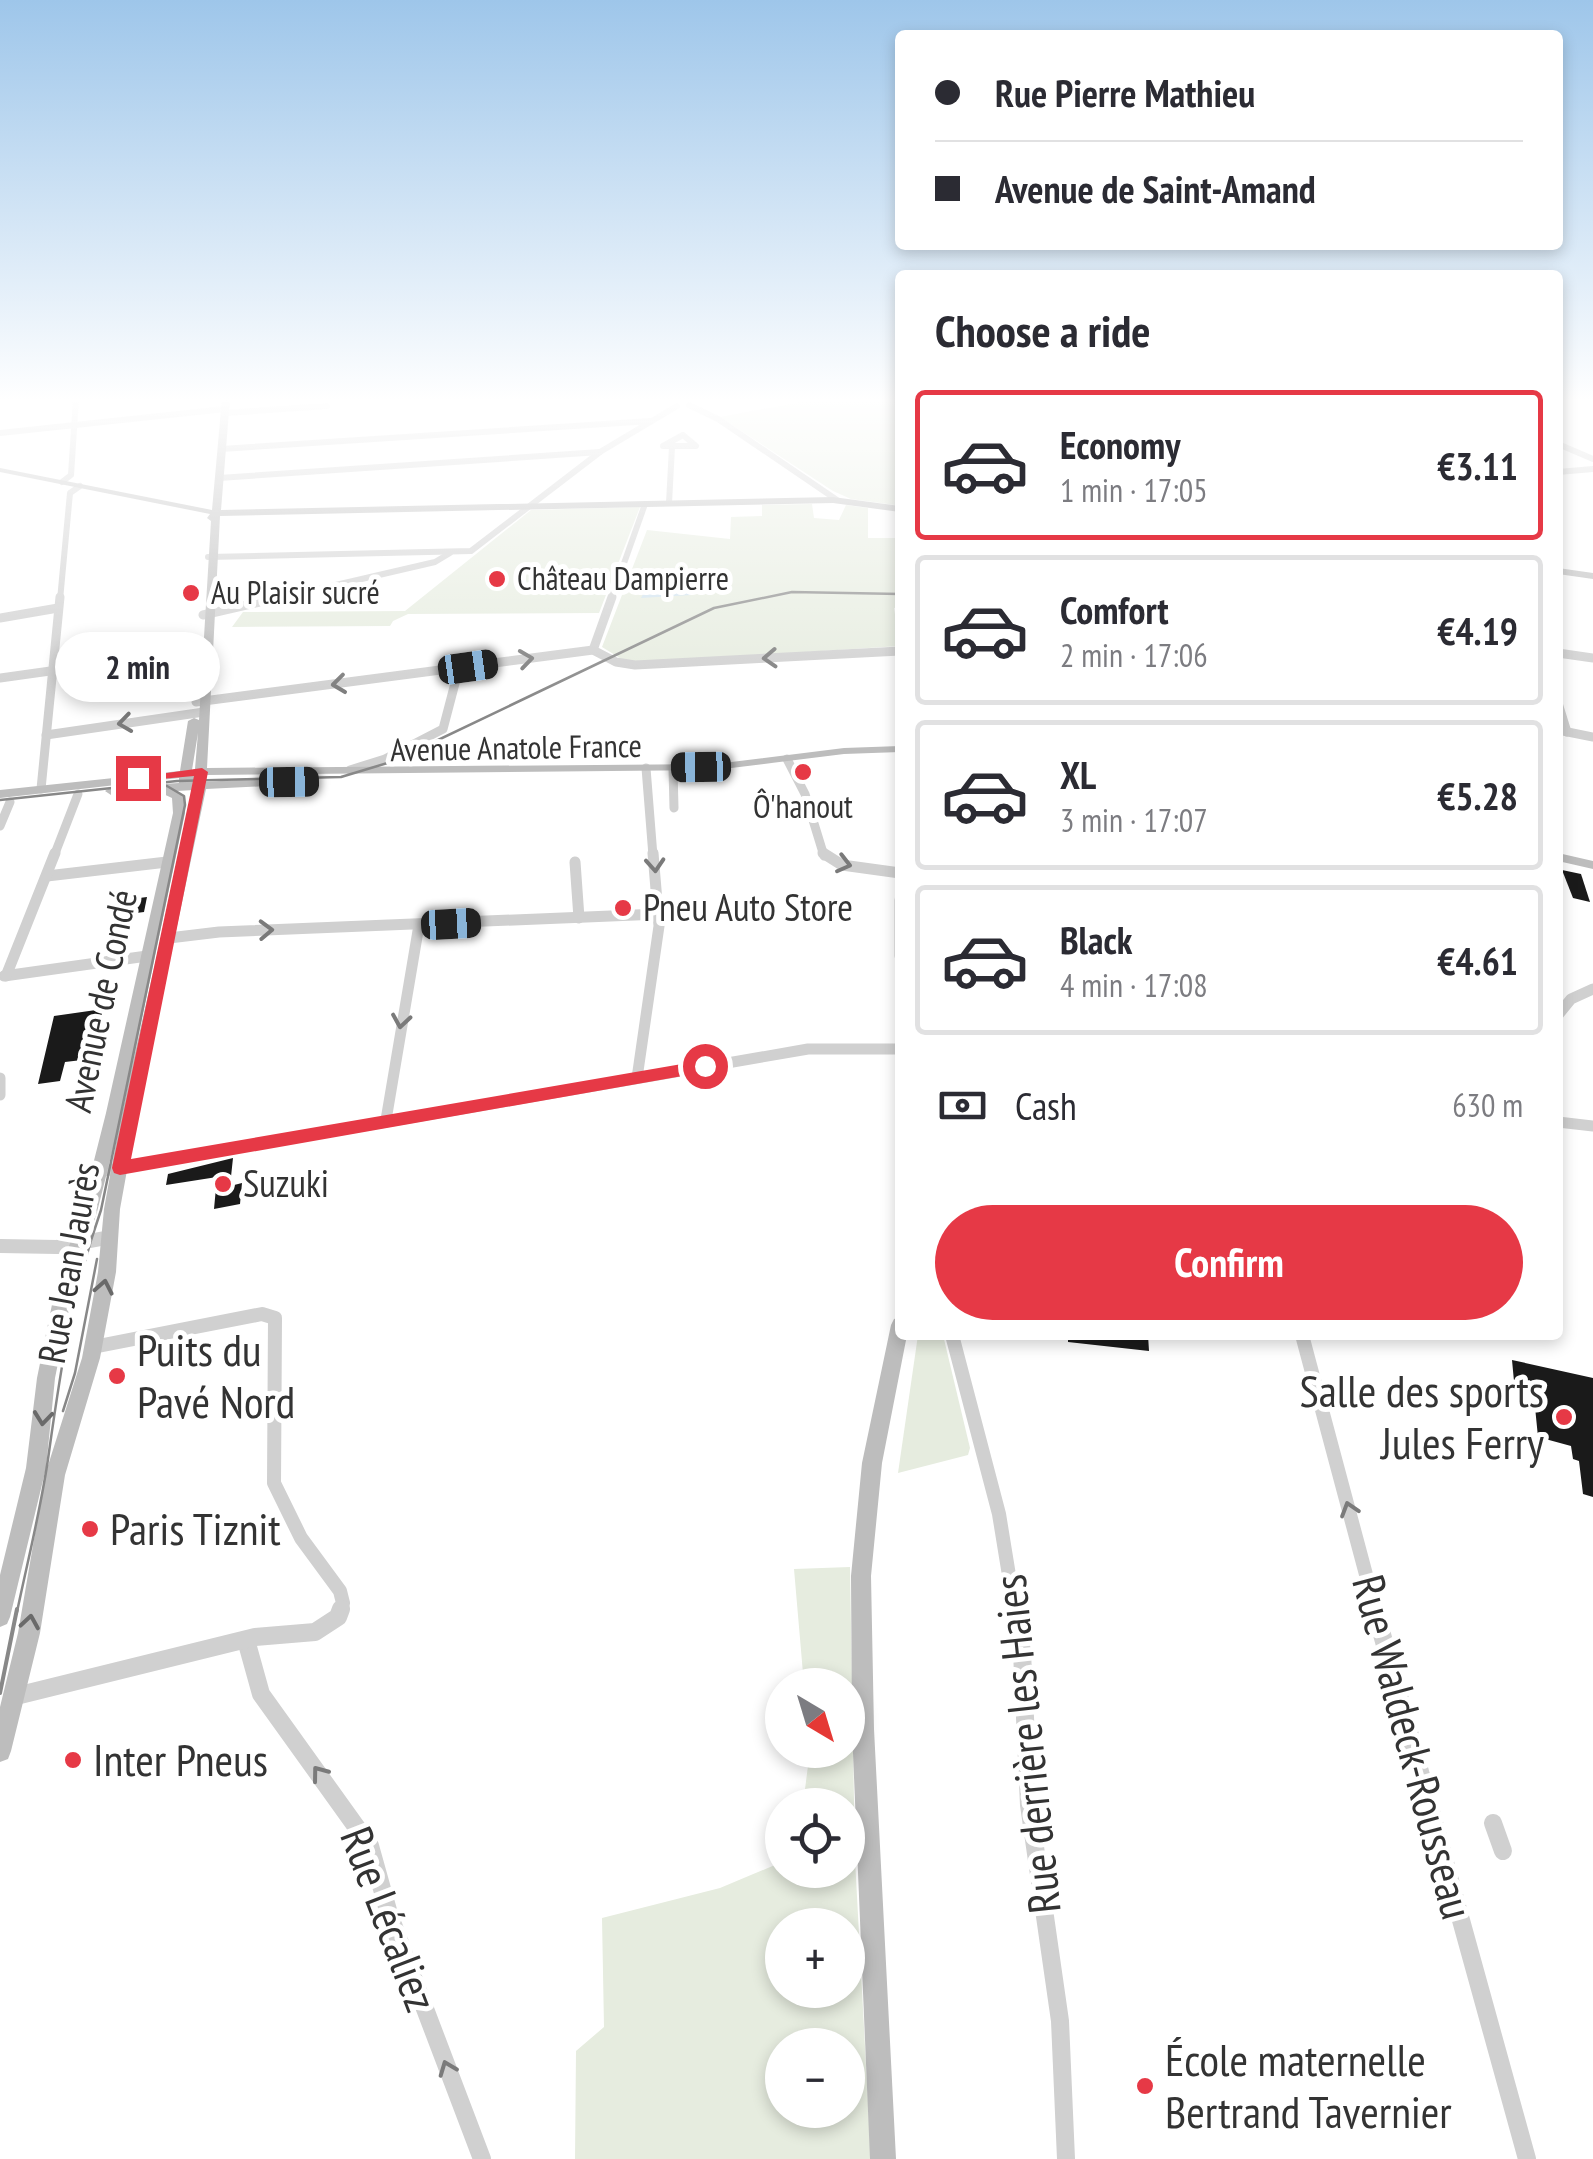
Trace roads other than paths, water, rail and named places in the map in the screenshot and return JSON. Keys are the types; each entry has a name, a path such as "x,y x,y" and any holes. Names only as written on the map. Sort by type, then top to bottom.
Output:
{"main road":[{"path":"149,500 216,513 837,500 895,508"},
{"path":"192,783 217,500"},
{"path":"1563,572 1592,578"},
{"name":"Avenue Anatole France","path":"192,783 673,770 726,772 789,761 895,751"},
{"name":"Avenue Anatole France","path":"192,783 343,772 646,771"},
{"path":"3,800 192,783"},
{"path":"3,800 41,790 192,783"},
{"name":"Avenue de Condé","path":"0,1617 33,1484 47,1374 98,1172 167,862 192,783"},
{"name":"Rue Jean Jaurès","path":"0,1751 28,1633 56,1475 93,1347 120,1168 152,997 169,938 192,783"},
{"path":"1563,858 1593,864"},
{"path":"882,2159 863,1729 861,1576 872,1462 897,1340"}],"street":[{"path":"41,790 69,500"},
{"path":"211,556 476,549 536,500"},
{"path":"593,650 645,504"},
{"path":"206,615 435,562 450,552"},
{"path":"0,618 58,608"},
{"path":"0,678 204,650"},
{"path":"46,735 200,707 593,650 612,661 642,664 895,651"},
{"path":"1563,654 1593,658"},
{"path":"343,772 380,761 443,729 460,668"},
{"path":"1563,731 1593,737"},
{"path":"789,761 826,859 895,872"},
{"path":"673,770 674,808"},
{"path":"637,1078 656,964 659,914 646,771"},
{"path":"3,976 78,794"},
{"path":"0,826 3,800"},
{"path":"47,876 167,862"},
{"path":"575,862 579,918"},
{"path":"169,938 219,932 659,914"},
{"path":"386,1120 418,925"},
{"path":"3,976 146,956"},
{"path":"1563,1009 1571,998 1593,989"},
{"path":"98,1172 817,1048 895,1049"},
{"path":"0,1078 0,1095"},
{"path":"1563,1123 1593,1126"},
{"path":"0,1246 78,1244 111,1237"},
{"path":"11,1697 246,1640 322,1630 338,1617 343,1602 340,1591 300,1538 274,1483 276,1318 262,1314 93,1347"},
{"name":"Rue derrière les Haies","path":"953,1340 999,1514 1022,1652 1027,1781 1060,2020 1066,2159"},
{"name":"Rue Waldeck-Rousseau","path":"1303,1340 1526,2159"},
{"name":"Rue Lécaliez","path":"246,1640 261,1694 370,1846 388,1914 482,2159"},
{"path":"1493,1823 1503,1851"}],"water":[{"path":"689,574 691,595 641,598 652,577"}],"tram line":[{"path":"146,784 341,777 394,761 714,608 792,592 895,594"},
{"path":"142,784 146,784"},
{"path":"0,800 146,784"},
{"path":"17,1612 43,1492 69,1330 101,1210 185,805 184,796 167,786 146,784"},
{"path":"63,1411 75,1373 97,1259"},
{"path":"0,1693 17,1609"}],"place":[{"name":"Château Dampierre","path":"497,579"},
{"name":"Au Plaisir sucré","path":"191,593"},
{"name":"Ô'hanout","path":"803,772"},
{"name":"Pneu Auto Store","path":"623,908"},
{"name":"Suzuki","path":"223,1184"},
{"name":"Puits du Pavé Nord","path":"117,1376"},
{"name":"Salle des sports Jules Ferry","path":"1564,1417"},
{"name":"Paris Tiznit","path":"90,1529"},
{"name":"Inter Pneus","path":"73,1760"},
{"name":"École maternelle Bertrand Tavernier","path":"1145,2086"}]}
